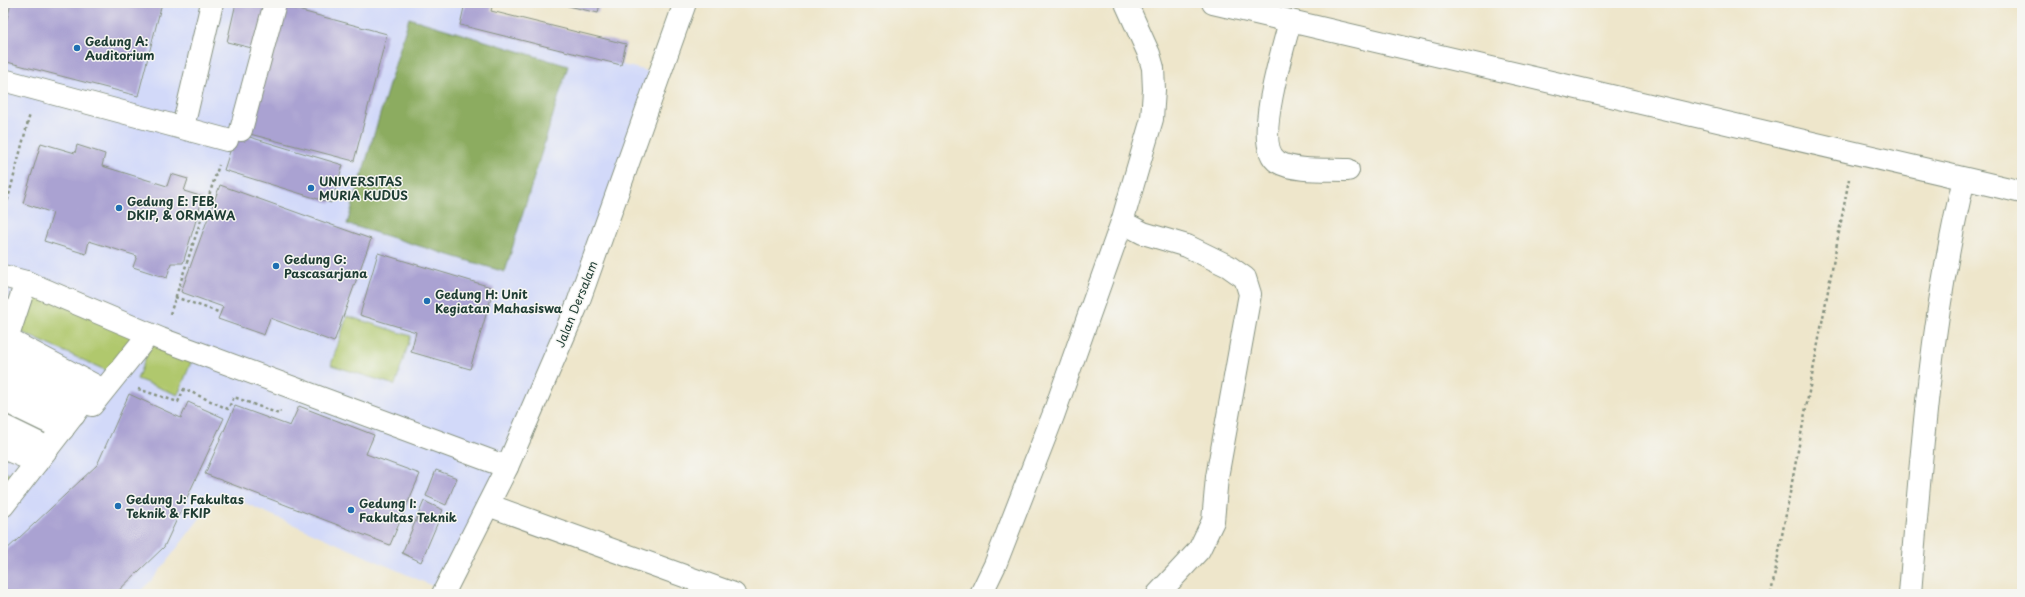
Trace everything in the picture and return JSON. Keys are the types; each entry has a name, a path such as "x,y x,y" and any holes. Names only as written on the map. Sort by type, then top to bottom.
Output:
{"street":[{"path":"183,127 212,3"},
{"path":"3,80 183,127 234,135 275,3"},
{"name":"Jalan Dersalam","path":"442,594 507,468 578,303 684,3"},
{"path":"981,594 995,565 1053,416 1122,222 1152,119 1154,90 1153,68 1149,54 1126,3"},
{"path":"1213,3 2022,192"},
{"path":"1290,21 1267,117 1270,152 1278,162 1294,168 1348,170"},
{"path":"1910,594 1932,360 1954,221 1964,179"},
{"path":"1122,222 1143,233 1187,246 1228,266 1245,278 1250,294 1217,477 1214,520 1199,550 1158,594"},
{"path":"3,276 26,282 155,337 507,468"},
{"path":"3,506 96,386 4,349 26,282"},
{"path":"3,516 111,381 155,337"},
{"path":"3,377 74,415"},
{"path":"3,400 74,415"},
{"path":"3,426 42,455"},
{"path":"3,448 42,455"},
{"path":"488,505 734,594"}],"path":[{"path":"3,218 37,89"},
{"path":"155,337 175,297 234,135"},
{"path":"1771,594 1854,153"},
{"path":"175,297 221,313"},
{"path":"111,381 178,402 184,389 228,409 234,397 279,414 290,387"}],"shaded area":[{"name":"UNIVERSITAS MURIA KUDUS","path":"3,3 465,3 460,25 660,74 578,303 444,591 220,492 154,578 137,594 3,594"}],"green space":[{"path":"409,18 568,66 505,272 347,224"},
{"path":"26,282 149,334 116,375 10,327"},
{"path":"347,316 411,336 395,385 331,365"},
{"path":"151,344 192,360 178,395 137,379"},
{"path":"3,471 15,477 3,494"}],"building":[{"name":"Gedung A: Auditorium","path":"11,3 162,3 138,96 3,61 3,35"},
{"path":"236,3 267,3 256,49 227,42"},
{"path":"465,3 493,3 491,11 626,44 621,65 460,25"},
{"path":"556,3 600,3 598,13"},
{"path":"279,5 387,34 354,161 246,133"},
{"path":"236,133 343,165 331,203 224,170"},
{"name":"Gedung E: FEB, DKIP, & ORMAWA","path":"41,143 75,153 77,145 105,154 102,166 167,186 171,174 188,179 184,191 203,197 183,263 171,263 167,278 133,267 137,256 89,241 86,254 44,241 53,213 23,203"},
{"name":"Gedung G: Pascasarjana","path":"220,185 371,239 334,342 270,318 264,335 218,319 223,307 181,292"},
{"name":"Gedung H: Unit Kegiatan Mahasiswa","path":"378,253 494,288 470,369 411,352 416,332 360,315"},
{"name":"Gedung J: Fakultas Teknik & FKIP","path":"129,394 181,418 188,402 224,418 164,547 115,594 3,594 3,553 97,465"},
{"name":"Gedung I: Fakultas Teknik","path":"235,406 290,426 299,406 374,435 366,454 420,474 390,545 205,474"},
{"path":"436,470 457,478 446,505 426,496"},
{"path":"424,501 443,510 421,562 402,553"}],"place":[{"name":"Gedung A: Auditorium","path":"77,48"},
{"name":"UNIVERSITAS MURIA KUDUS","path":"311,188"},
{"name":"Gedung E: FEB, DKIP, & ORMAWA","path":"119,208"},
{"name":"Gedung G: Pascasarjana","path":"276,266"},
{"name":"Gedung H: Unit Kegiatan Mahasiswa","path":"427,301"},
{"name":"Gedung J: Fakultas Teknik & FKIP","path":"118,506"},
{"name":"Gedung I: Fakultas Teknik","path":"351,510"}]}
